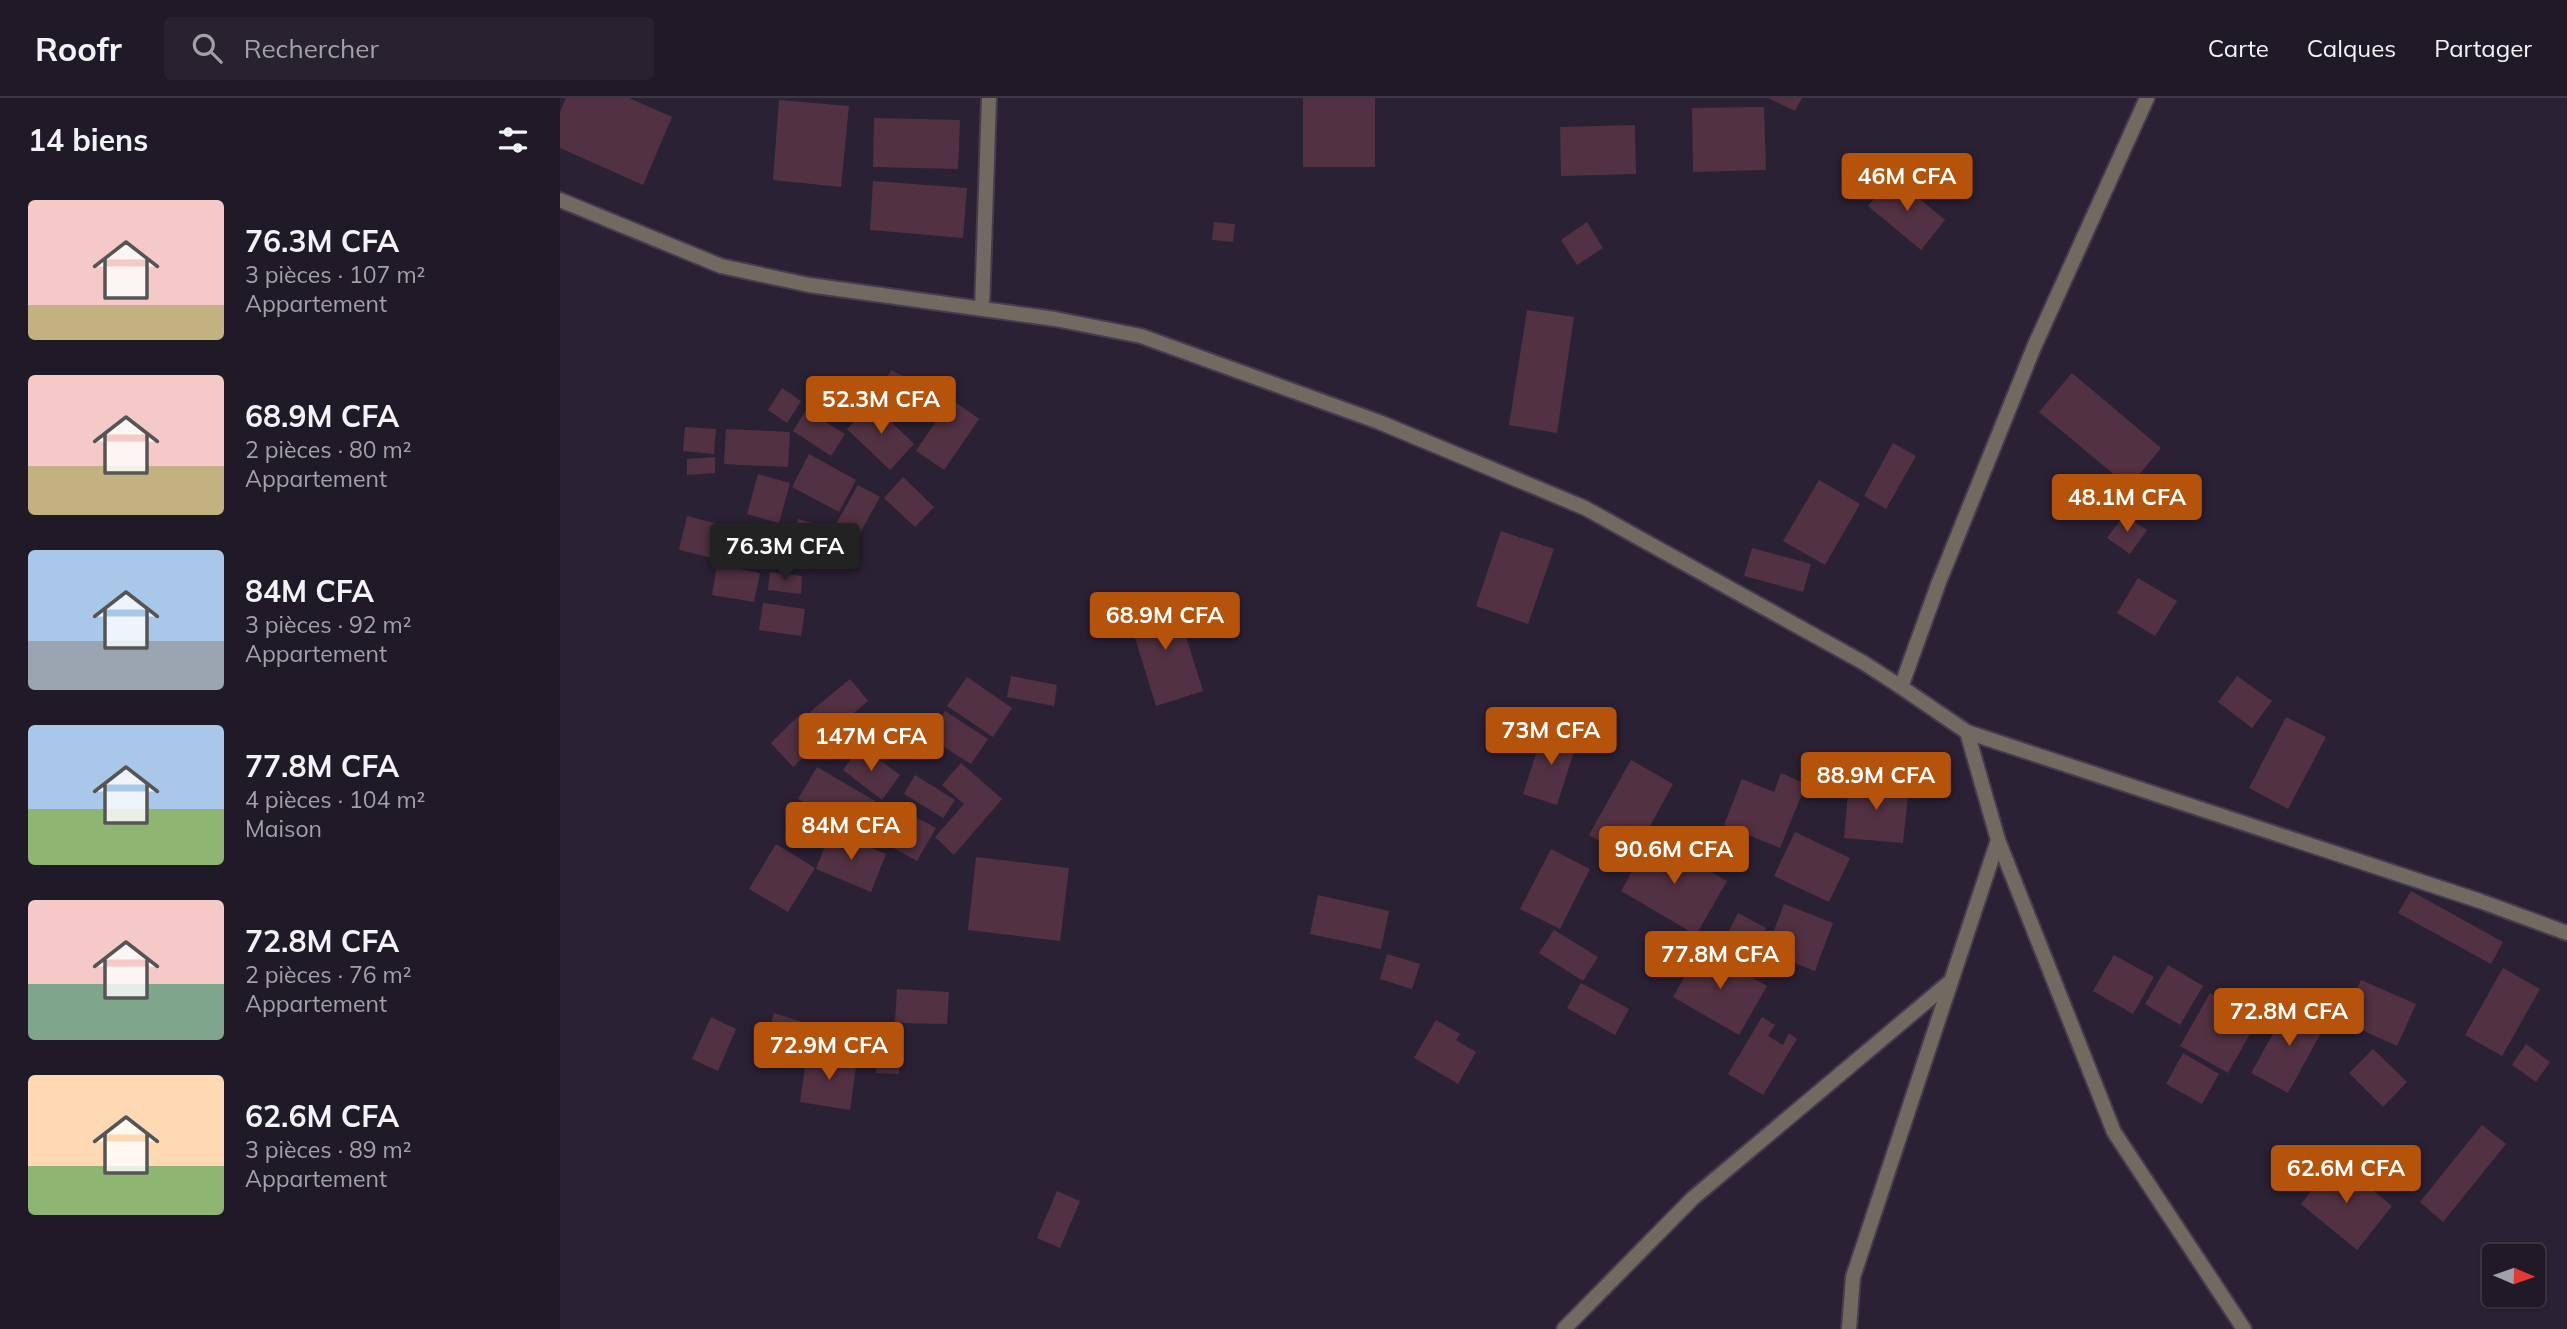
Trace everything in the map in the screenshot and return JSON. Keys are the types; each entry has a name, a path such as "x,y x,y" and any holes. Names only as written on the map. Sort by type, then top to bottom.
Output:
{"street":[{"path":"982,309 989,98"},
{"path":"1900,687 1939,582 2034,347 2147,98"},
{"path":"560,200 721,266 809,285 1055,318 1142,336 1379,422 1585,508 1864,663 1967,732 2480,901 2567,933"},
{"path":"1967,732 1998,840 2114,1132 2244,1329"},
{"path":"1849,1329 1853,1277 1998,840"},
{"path":"1564,1329 1693,1198 1951,981"}],"building":[{"path":"566,98 629,98 672,117 643,185 560,148 560,112"},
{"path":"1303,98 1375,98 1375,167 1303,167"},
{"path":"1768,98 1802,98 1795,111"},
{"path":"779,100 849,106 841,187 773,180"},
{"path":"1764,107 1766,170 1693,172 1692,108"},
{"path":"874,118 960,120 958,169 873,167"},
{"path":"1635,125 1636,174 1561,176 1560,127"},
{"path":"1893,177 1945,220 1921,250 1868,206"},
{"path":"873,181 967,188 963,238 870,230"},
{"path":"1214,222 1235,224 1233,242 1212,240"},
{"path":"1587,222 1603,248 1577,265 1561,240"},
{"path":"1527,310 1574,317 1557,433 1509,425"},
{"path":"891,370 941,395 928,421 878,396"},
{"path":"2072,373 2161,448 2129,487 2039,412"},
{"path":"782,388 801,401 787,423 768,410"},
{"path":"951,399 979,419 944,470 916,451"},
{"path":"872,403 914,444 890,470 847,429"},
{"path":"806,410 845,434 831,456 793,431"},
{"path":"685,427 716,429 714,454 683,451"},
{"path":"726,429 790,432 788,467 724,464"},
{"path":"1893,443 1916,456 1886,509 1864,496"},
{"path":"809,454 856,480 839,512 792,487"},
{"path":"715,457 715,473 687,475 687,459"},
{"path":"758,474 790,483 779,523 747,514"},
{"path":"903,477 934,507 915,527 884,498"},
{"path":"1819,480 1860,504 1825,565 1783,541"},
{"path":"858,485 880,497 841,567 819,554"},
{"path":"2124,515 2147,530 2130,554 2107,538"},
{"path":"687,516 730,527 722,560 679,550"},
{"path":"798,519 821,525 809,570 786,563"},
{"path":"755,522 788,540 778,560 745,543"},
{"path":"1501,531 1554,549 1528,624 1476,606"},
{"path":"1752,548 1811,564 1803,592 1744,576"},
{"path":"717,565 760,573 754,602 712,595"},
{"path":"770,572 802,576 801,594 768,590"},
{"path":"2138,578 2177,601 2155,636 2117,613"},
{"path":"1174,598 1203,691 1156,706 1127,612"},
{"path":"763,603 805,609 801,636 759,630"},
{"path":"1011,676 1057,685 1054,706 1007,697"},
{"path":"2237,676 2272,701 2252,728 2218,702"},
{"path":"967,677 1012,708 993,737 947,706"},
{"path":"850,679 868,701 829,734 810,712"},
{"path":"945,711 988,739 971,764 928,737"},
{"path":"800,714 823,738 793,767 771,743"},
{"path":"2286,717 2326,737 2288,809 2249,788"},
{"path":"1544,729 1578,739 1557,805 1523,794"},
{"path":"860,746 900,775 882,800 843,770"},
{"path":"1631,760 1673,784 1632,859 1589,835"},
{"path":"961,763 1002,799 954,855 935,837 964,804 942,785"},
{"path":"817,767 875,801 856,833 798,799"},
{"path":"1781,773 1806,784 1780,848 1724,825 1742,779 1774,792"},
{"path":"915,775 955,800 943,818 904,794"},
{"path":"1849,781 1909,786 1903,843 1844,838"},
{"path":"888,802 936,828 917,861 870,835"},
{"path":"831,831 886,854 871,892 816,869"},
{"path":"1795,832 1850,858 1829,902 1774,876"},
{"path":"1652,837 1727,881 1696,935 1621,891"},
{"path":"776,844 815,868 788,912 749,889"},
{"path":"1551,849 1590,869 1560,929 1520,909"},
{"path":"976,857 1069,868 1060,941 968,930"},
{"path":"2411,891 2503,942 2491,964 2398,913"},
{"path":"1318,895 1389,911 1381,949 1310,934"},
{"path":"1784,904 1833,923 1815,971 1766,952"},
{"path":"1738,913 1766,928 1747,966 1719,951"},
{"path":"1554,930 1598,957 1583,981 1539,953"},
{"path":"1701,948 1767,986 1739,1035 1673,997"},
{"path":"1387,954 1420,964 1412,989 1380,979"},
{"path":"2114,955 2154,977 2133,1014 2093,991"},
{"path":"2168,965 2203,986 2180,1025 2145,1004"},
{"path":"2503,968 2540,989 2502,1056 2465,1035"},
{"path":"2361,980 2416,1004 2397,1046 2342,1021"},
{"path":"1581,983 1629,1009 1615,1035 1567,1008"},
{"path":"897,989 949,992 947,1024 895,1023"},
{"path":"2210,993 2257,1021 2228,1073 2180,1046"},
{"path":"2290,1003 2326,1024 2288,1093 2251,1073"},
{"path":"774,1013 802,1022 794,1049 766,1040"},
{"path":"711,1017 736,1029 718,1071 692,1059"},
{"path":"1762,1017 1775,1025 1768,1036 1783,1045 1789,1033 1797,1039 1763,1095 1728,1074"},
{"path":"1436,1020 1460,1034 1456,1040 1476,1052 1458,1084 1414,1058"},
{"path":"833,1023 901,1026 899,1074 876,1073 877,1060 850,1059 850,1051 831,1050"},
{"path":"2526,1044 2550,1062 2536,1082 2512,1065"},
{"path":"2373,1049 2407,1082 2383,1107 2349,1073"},
{"path":"2183,1053 2219,1074 2202,1104 2166,1084"},
{"path":"807,1054 857,1061 850,1110 800,1102"},
{"path":"2482,1125 2506,1144 2443,1222 2420,1202"},
{"path":"2336,1160 2392,1206 2357,1250 2301,1204"},
{"path":"1057,1191 1080,1201 1060,1248 1037,1238"}]}
